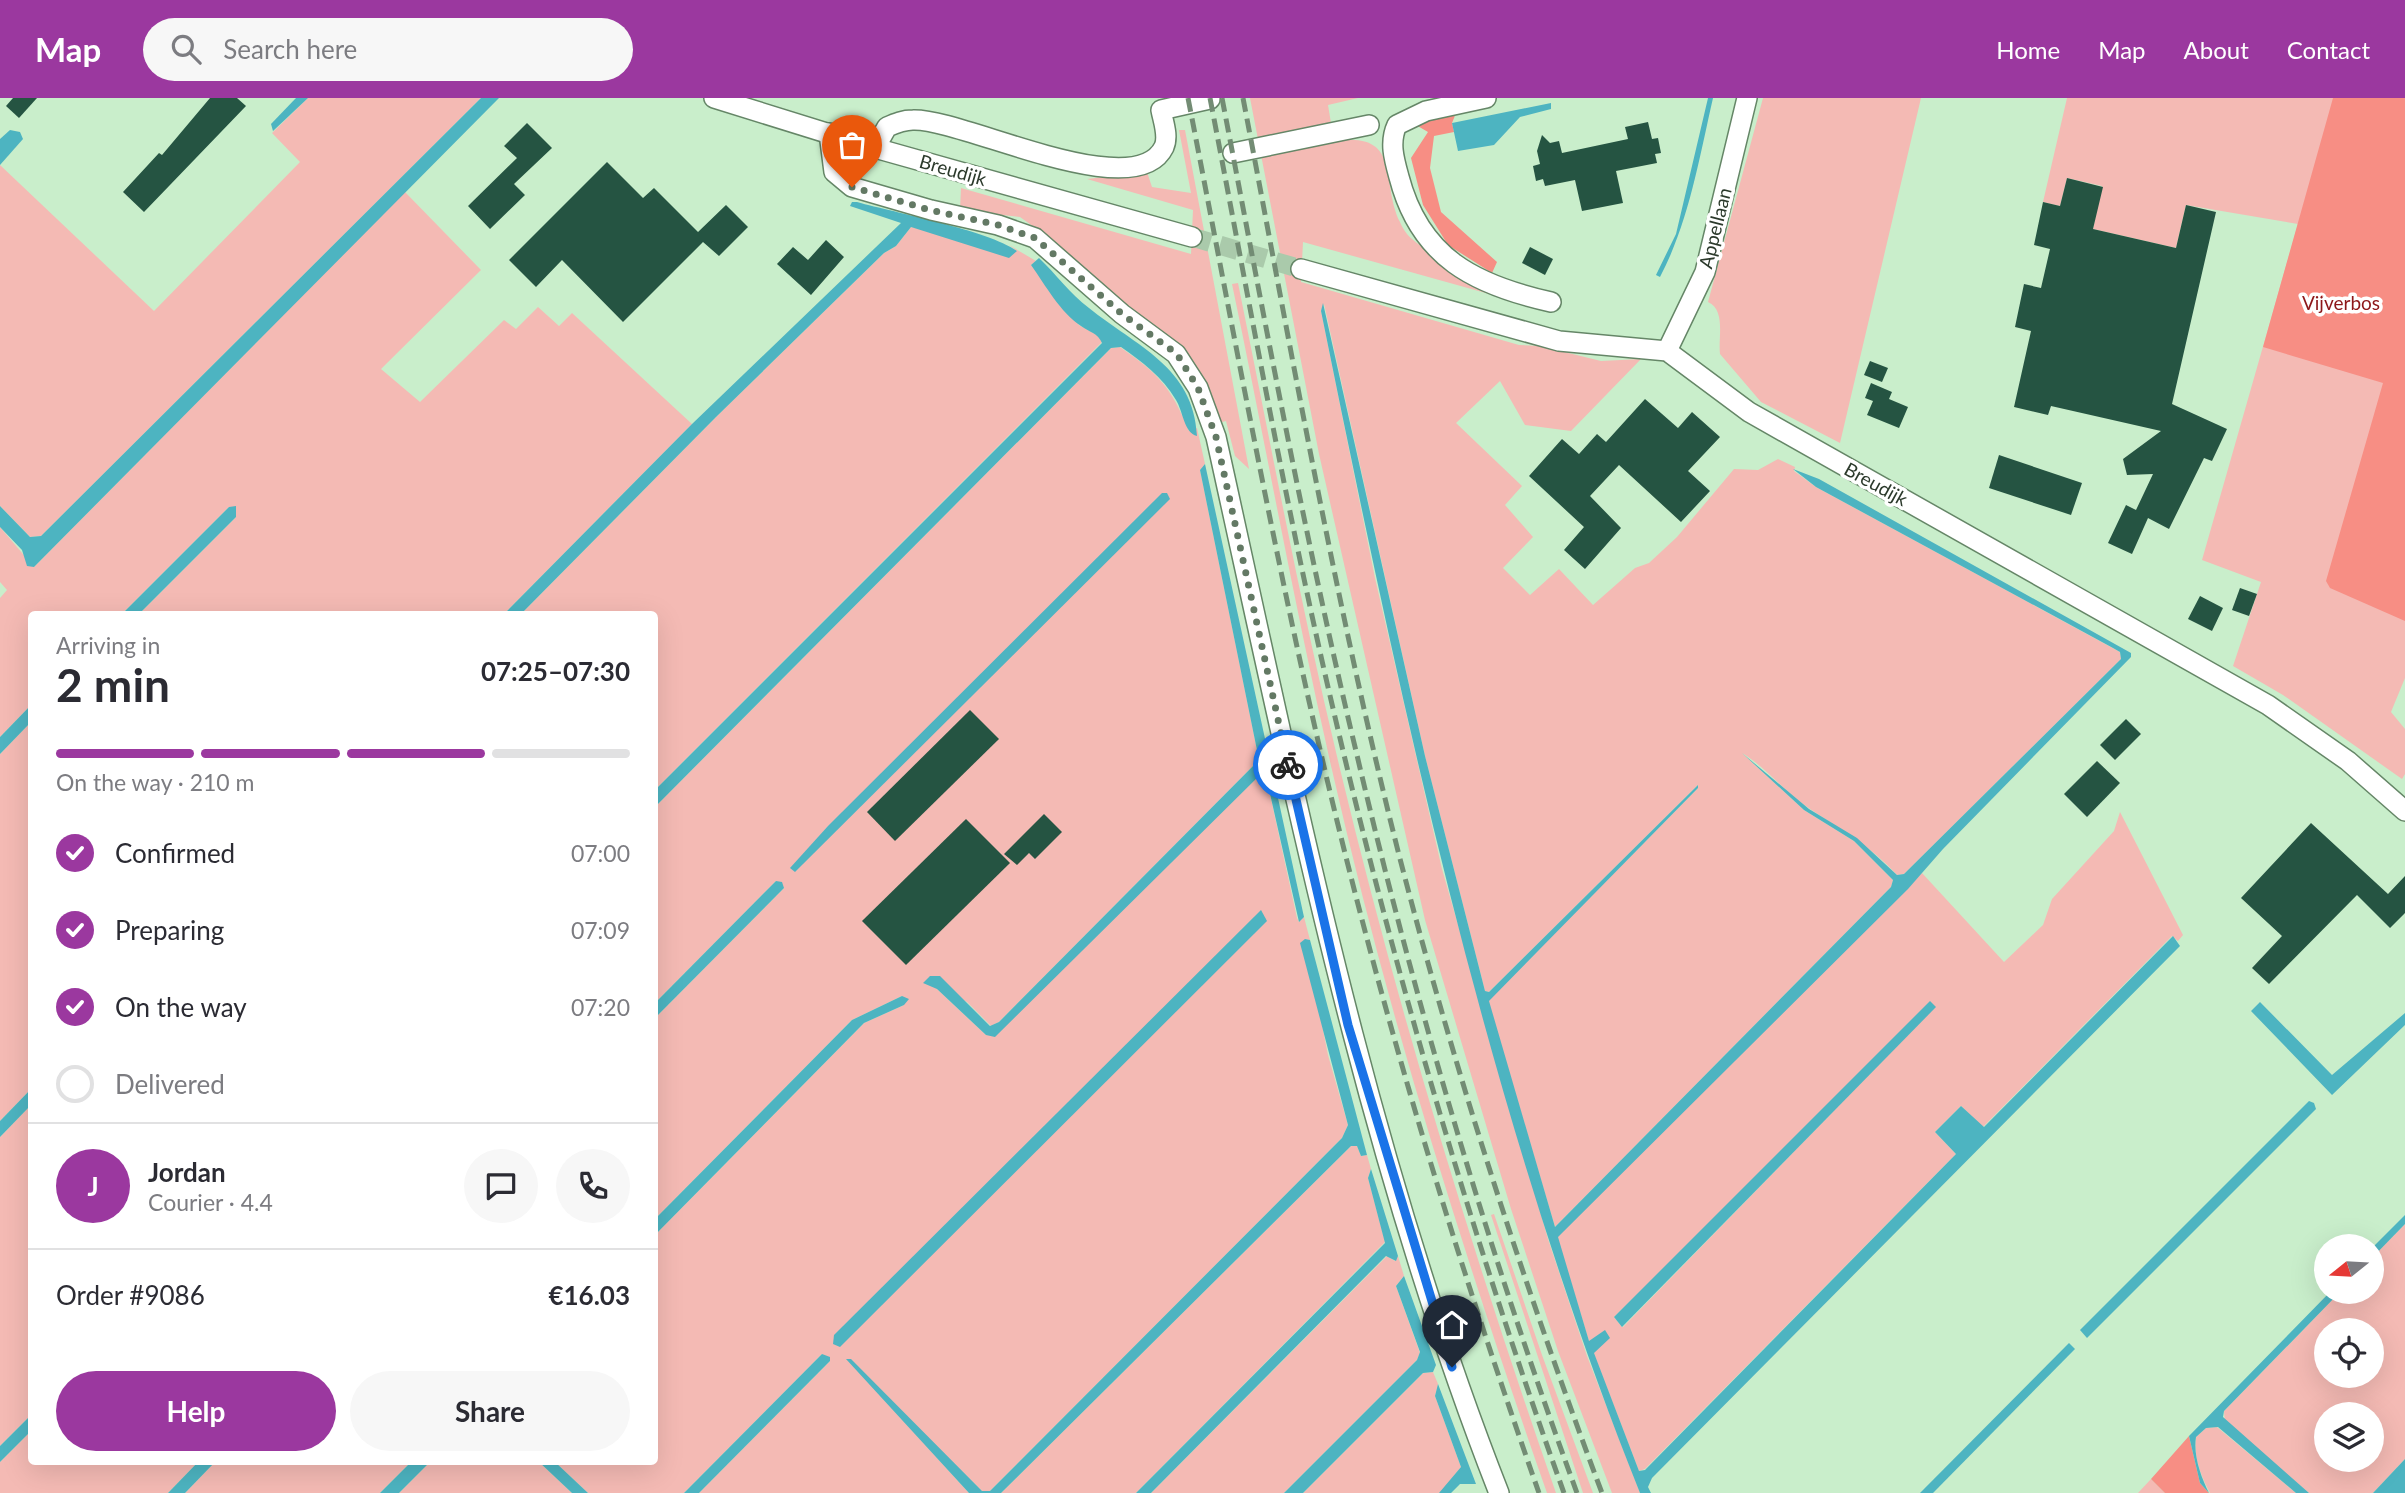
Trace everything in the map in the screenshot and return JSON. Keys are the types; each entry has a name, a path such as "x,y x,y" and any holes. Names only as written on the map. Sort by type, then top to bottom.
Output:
{"street":[{"name":"Breudijk","path":"714,98 875,148 1192,237"},
{"path":"1486,98 1406,118 1394,130 1393,156 1403,191 1423,233 1437,250 1481,282 1551,302"},
{"name":"Appellaan","path":"1667,351 1705,272 1747,98"},
{"path":"875,148 887,127 914,120 1066,160 1112,168 1130,166 1155,157 1163,148 1166,140 1161,110 1210,99"},
{"path":"1233,153 1367,115 1394,130"},
{"path":"829,133 831,164 842,181 865,192 998,225 1035,238 1122,314 1177,354 1198,388 1216,437 1348,1025 1460,1392 1499,1493"},
{"path":"1301,269 1559,341 1667,351"},
{"name":"Breudijk","path":"1667,351 1749,412 2268,705 2348,761 2405,811"}],"green space":[{"path":"308,98 481,98 41,536 30,537 0,506 0,165 154,311 300,162 272,133"},
{"path":"1250,98 1358,98 1328,105 1334,141 1356,140 1371,144 1380,151 1385,162 1394,206 1407,234 1425,249 1543,309 1303,242 1301,282 1519,345 1540,346 1601,361 1641,359 1571,431 1525,425 1500,381 1456,423 1522,486 1505,505 1533,537 1503,568 1530,595 1559,569 1593,605 1635,568 1649,563 1677,537 1734,469 1758,470 1778,459 1795,467 1794,471 1816,487 2120,652 2121,659 1904,874 1897,875 1866,847 1801,803 1742,753 1804,810 1854,841 1893,880 1891,887 1555,1227 1488,1001 1698,785 1489,992 1485,991 1425,756 1324,304 1321,311 1375,578 1442,869 1548,1239 1587,1356 1640,1493 1612,1493 1558,1351 1511,1209 1425,920 1319,454"},
{"path":"1763,98 1921,98 1840,443 1761,402 1720,354 1719,317 1714,306 1708,302"},
{"path":"2067,98 2405,98 2405,678 2391,712 2405,729 2405,774 2402,779 2283,695 2233,666 2261,582 2202,560 2298,224 2186,205 2176,248 2093,229 2102,186 2067,178 2060,206 2043,202"},
{"name":"Vijverbos","path":"2333,98 2405,98 2405,621 2330,588 2326,581 2383,383 2263,347"},
{"path":"1456,113 1452,123 1454,132 1434,136 1430,168 1441,212 1497,262 1492,273 1448,245 1423,205 1411,158 1428,132 1416,125 1431,116"},
{"path":"1179,130 1185,130 1249,469 1235,456 1226,421 1218,423 1187,359 1076,268 1058,244 1020,217 960,210 961,188 1191,254 1193,210 1087,179 1147,172 1152,187 1191,193"},
{"path":"405,192 481,270 381,369 420,402 504,320 516,329 538,307 559,326 572,313 692,424 507,611 142,611 236,517 229,507 125,611 28,611 28,708 0,737 0,598 7,590 0,582 0,527 34,567"},
{"path":"911,227 1017,251 1009,245 1036,261 1031,265 1079,325 1099,336 1102,342 658,787 658,611 524,611 716,417 884,253 896,246"},
{"path":"1238,283 1312,648 1363,861 1439,1134 1556,1493 1547,1493 1457,1225 1403,1044 1354,862 1306,649 1232,284"},
{"path":"1120,347 1145,365 1170,392 1189,431 1197,428 1205,464 1200,470 1259,760 999,1022 991,1026 967,1002 937,989 986,1035 1260,775 1266,776 1297,918 1299,922 1304,917 1310,940 1305,939 1328,1055 1348,1125 1342,1138 990,1491 982,1491 847,1359 969,1493 699,1493 830,1361 822,1354 684,1493 588,1493 558,1465 658,1465 658,1232 864,1023 904,1005 902,996 852,1020 658,1216 658,1015 784,888 776,881 658,1000 658,804 1111,348"},
{"path":"28,725 28,1092 0,1121 0,754"},
{"path":"2120,812 2183,935 2178,941 2172,936 1983,1127 1961,1106 1935,1132 1956,1154 1645,1469 1639,1471 1589,1341 1557,1237 1922,873 2004,962 2043,925 2052,899 2114,831","holes":["1935,1007 1623,1327 1614,1317"]},
{"path":"28,1108 28,1418 0,1446 0,1137"},
{"path":"1351,1146 1357,1146 1361,1156 1367,1155 1371,1169 1368,1178 1385,1242 1136,1493 1001,1493"},
{"path":"1494,1214 1593,1493 1583,1493 1491,1215"},
{"path":"2405,1224 2405,1459 2373,1493 2309,1493 2225,1423 2224,1411 2314,1319 2314,1388 2384,1388 2384,1318 2315,1318 2328,1304 2384,1304 2384,1246"},
{"path":"1387,1256 1395,1261 1398,1256 1404,1276 1396,1286 1420,1353 1417,1360 1284,1493 1151,1493"},
{"path":"1433,1372 1438,1384 1435,1396 1461,1467 1440,1493 1303,1493 1423,1373"},
{"path":"2217,1427 2296,1493 2210,1493 2199,1466 2196,1437 2206,1428"},
{"path":"28,1434 28,1465 195,1465 168,1493 0,1493 0,1462"},
{"path":"2189,1436 2200,1483 2209,1493 2165,1493 2151,1479"},
{"path":"212,1465 408,1465 380,1493 185,1493"},
{"path":"427,1465 542,1465 572,1493 399,1493"},
{"path":"2151,1479 2165,1493 2138,1493"}],"water":[{"path":"296,98 308,98 273,131 271,124"},
{"path":"481,98 499,98 34,567 27,566 22,550 0,527 0,506 30,537 41,536"},
{"path":"1708,98 1713,98 1692,190 1679,234 1660,277 1656,275 1676,234"},
{"path":"1551,103 1551,109 1520,117 1494,145 1458,151 1452,123"},
{"path":"10,130 20,132 23,139 0,165 0,139"},
{"path":"852,202 963,229 1003,243 1017,251 1009,258 911,227 896,246 884,253 716,417 524,611 507,611 692,424 901,223 850,206"},
{"path":"1039,258 1082,302 1160,360 1185,392 1193,412 1197,436 1189,431 1176,400 1158,377 1121,347 1111,348 658,804 658,787 1102,343 1096,335 1066,314 1031,265"},
{"path":"1323,303 1425,756 1485,991 1489,992 1698,785 1489,1001 1555,1227 1891,887 1893,880 1854,841 1804,810 1742,753 1809,809 1857,838 1897,875 1904,874 2121,659 2120,652 1816,487 1793,469 1819,479 2131,653 2131,657 1943,849 1908,889 1558,1237 1589,1341 1605,1330 1610,1338 1594,1353 1639,1471 1645,1470 1956,1154 1935,1132 1961,1106 1984,1127 2173,936 2180,946 1652,1478 1648,1487 1651,1493 1640,1493 1586,1350 1537,1204 1494,1057 1417,761 1321,311"},
{"path":"1205,464 1304,917 1299,922 1266,776 1260,775 995,1037 986,1035 937,989 923,983 930,976 940,976 990,1026 999,1022 1259,760 1200,470"},
{"path":"1162,493 1167,493 1170,499 795,872 790,868 828,826"},
{"path":"236,506 236,517 142,611 125,611 229,507"},
{"path":"28,708 28,725 0,754 0,737"},
{"path":"776,881 782,882 784,888 658,1015 658,1000"},
{"path":"1261,910 1267,921 840,1347 833,1344 834,1335"},
{"path":"1305,939 1310,940 1367,1155 1361,1156 1357,1146 1351,1146 1001,1493 969,1493 846,1359 851,1359 982,1491 990,1491 1342,1138 1348,1125 1300,943"},
{"path":"902,996 909,999 904,1005 864,1023 658,1232 658,1216 852,1020"},
{"path":"1930,1001 1936,1007 1622,1327 1614,1317"},
{"path":"2260,1002 2332,1075 2405,1013 2405,1025 2332,1095 2251,1011"},
{"path":"28,1092 28,1108 0,1137 0,1121"},
{"path":"2309,1101 2314,1103 2316,1109 2087,1338 2080,1330"},
{"path":"1371,1169 1398,1256 1396,1261 1386,1256 1151,1493 1136,1493 1385,1243 1368,1178"},
{"path":"2405,1215 2405,1224 2384,1246 2384,1236"},
{"path":"1404,1276 1436,1365 1433,1372 1423,1373 1303,1493 1284,1493 1417,1360 1420,1352 1396,1286"},
{"path":"2318,1304 2328,1304 2224,1411 2223,1417 2309,1493 2296,1493 2218,1427 2206,1428 2196,1437 2198,1466 2209,1493 2200,1483 2189,1436"},
{"path":"2069,1343 2075,1349 1933,1493 1920,1493"},
{"path":"822,1354 830,1357 830,1361 699,1493 684,1493"},
{"path":"1438,1384 1476,1484 1460,1484 1451,1493 1439,1493 1461,1467 1435,1396"},
{"path":"28,1418 28,1434 0,1462 0,1446"},
{"path":"2405,1459 2405,1493 2373,1493"},
{"path":"195,1465 212,1465 185,1493 168,1493"},
{"path":"408,1465 427,1465 399,1493 380,1493"},
{"path":"542,1465 558,1465 588,1493 572,1493"}],"building":[{"path":"13,98 37,98 19,118 6,106"},
{"path":"210,98 237,98 246,106 144,212 123,192 159,153 162,155"},
{"path":"1648,122 1652,139 1658,138 1661,153 1655,154 1657,163 1616,171 1623,203 1582,211 1575,180 1545,186 1543,179 1536,181 1533,166 1540,164 1537,151 1542,135 1550,143 1559,141 1562,153 1628,139 1625,127"},
{"path":"527,123 552,148 514,184 525,195 490,229 468,206 517,158 504,146"},
{"path":"607,162 643,198 654,188 698,232 726,205 748,227 719,256 703,242 623,322 562,260 536,287 509,260"},
{"path":"2067,178 2103,187 2093,229 2176,248 2186,205 2216,212 2172,404 2227,429 2212,461 2204,458 2169,529 2148,518 2132,554 2108,543 2126,505 2136,510 2153,474 2127,475 2123,459 2161,431 2051,406 2048,415 2014,407 2031,331 2015,327 2024,284 2041,288 2050,249 2034,245 2043,202 2060,206"},
{"path":"826,240 844,257 811,295 777,264 793,247 808,260"},
{"path":"1530,247 1553,259 1545,275 1522,263"},
{"path":"1870,361 1888,368 1882,382 1864,375"},
{"path":"1871,383 1892,392 1889,399 1908,407 1899,428 1867,415 1873,401 1865,398"},
{"path":"1645,399 1678,428 1692,412 1720,437 1688,471 1710,491 1681,522 1619,465 1590,496 1621,528 1585,569 1564,550 1584,527 1529,476 1562,439 1579,454 1597,434 1606,442"},
{"path":"1999,455 2082,483 2071,515 1989,488"},
{"path":"2240,588 2257,594 2249,616 2232,610"},
{"path":"2200,596 2223,608 2212,631 2188,619"},
{"path":"970,710 999,739 895,841 867,812"},
{"path":"2126,719 2141,734 2115,760 2100,745"},
{"path":"2097,761 2120,783 2087,817 2064,794"},
{"path":"1044,814 1062,832 1035,859 1029,853 1017,865 1004,854"},
{"path":"966,819 1010,863 906,965 862,921"},
{"path":"2311,823 2388,894 2405,876 2405,913 2390,928 2357,895 2269,984 2252,968 2282,936 2241,898"}],"tunnel":[{"path":"1192,237 1301,269"}],"railway":[{"path":"1188,98 1286,593 1344,851 1420,1128 1477,1311 1539,1493"},
{"path":"1210,98 1296,540 1352,789 1405,992 1464,1194 1564,1493"},
{"path":"1222,98 1302,507 1379,845 1455,1125 1513,1310 1577,1493"},
{"path":"1243,98 1334,570 1398,851 1442,1014 1491,1175 1602,1493"}],"way so far":[{"path":"852,187 930,210 998,225 1035,238 1122,314 1177,354 1198,388 1216,437 1288,765"}],"route":[{"path":"1288,765 1348,1025 1452,1367"}]}
